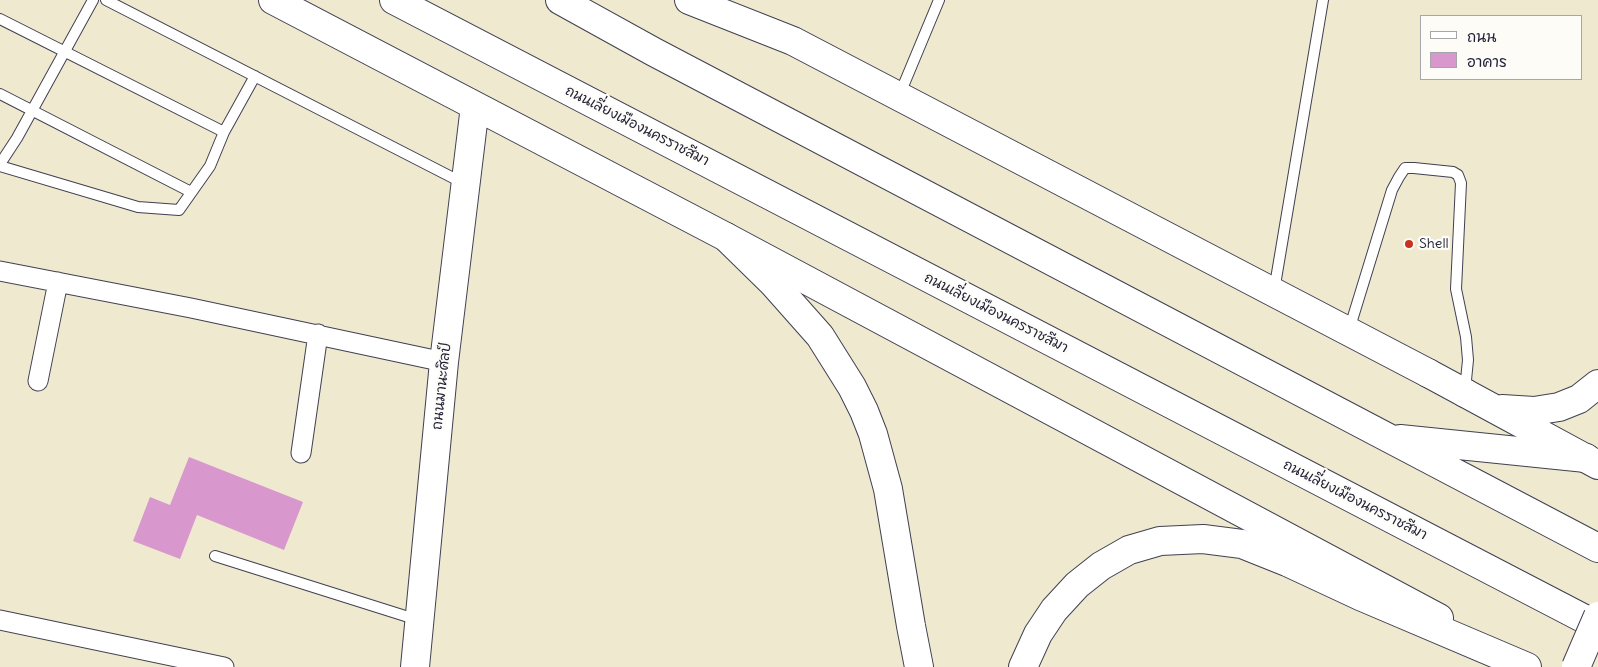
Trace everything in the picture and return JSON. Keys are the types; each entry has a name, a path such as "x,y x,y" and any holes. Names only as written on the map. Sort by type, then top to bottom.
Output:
{"main road":[{"path":"273,0 726,237 1529,667"},
{"name":"ถนนเลี่ยงเมืองนครราชสีมา","path":"394,0 1598,626"},
{"path":"560,0 654,52 1598,548"},
{"path":"689,0 793,41"},
{"path":"714,0 1349,331 1592,462"},
{"name":"ถนนมานะศิลป์","path":"415,667 444,362 475,106"},
{"path":"726,237 779,289 820,336 852,387 864,412 873,434 888,489 919,667"},
{"path":"1493,408 1534,411 1559,407 1579,399 1598,384"},
{"path":"1386,438 1592,462"},
{"path":"1024,667 1038,634 1054,610 1077,585 1101,566 1129,550 1160,541 1203,539 1251,547 1360,596 1529,667"},
{"path":"1576,667 1598,616"}],"street":[{"path":"0,272 318,334 444,362"},
{"path":"38,381 58,282"},
{"path":"301,453 318,334"},
{"path":"0,620 224,667"}],"lane":[{"path":"93,0 0,165 138,207 179,210 210,166 224,132 255,76"},
{"path":"106,0 466,184"},
{"path":"899,96 939,0"},
{"path":"1274,292 1323,0"},
{"path":"0,19 224,132"},
{"path":"0,94 191,192"},
{"path":"1349,331 1392,190 1399,176 1405,168 1453,172 1458,175 1461,183 1456,289 1466,337 1468,360 1465,393"},
{"path":"215,556 419,621"}],"building":[{"path":"189,457 303,502 284,550 197,515 180,559 133,541 150,497 170,505"}],"place":[{"name":"Shell","path":"1409,244"}]}
